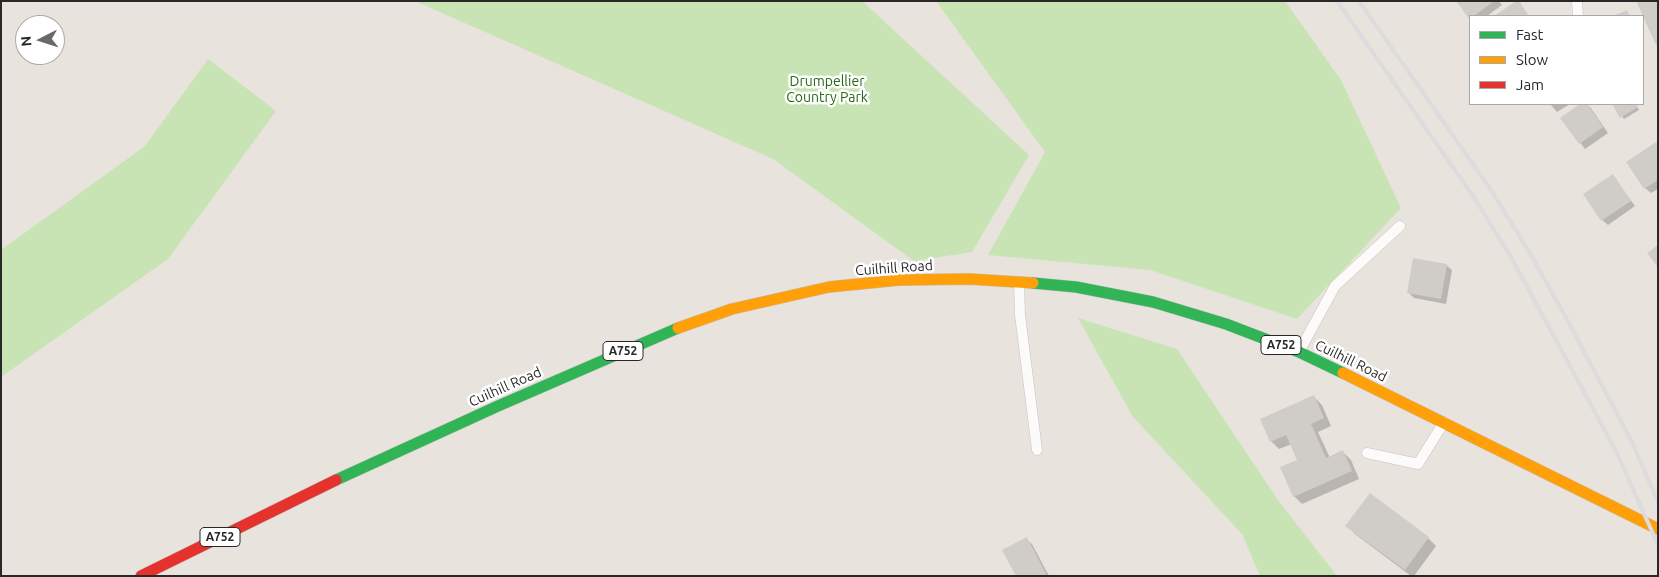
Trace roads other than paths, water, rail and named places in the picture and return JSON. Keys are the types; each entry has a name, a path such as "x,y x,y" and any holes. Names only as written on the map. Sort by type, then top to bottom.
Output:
{"main road":[{"name":"Cuilhill Road","path":"141,576 316,490 498,406 687,324 761,302 829,288 899,280 969,279 1076,287 1152,302 1226,324 1299,352 1658,529"}],"lane":[{"path":"1577,1 1578,15"},
{"path":"1299,352 1335,286 1400,226"},
{"path":"1020,282 1020,315 1038,450"},
{"path":"1367,453 1418,464 1444,422"}],"railway":[{"path":"1337,1 1475,199 1512,259 1616,451 1658,545"},
{"path":"1359,1 1491,190 1528,250 1632,442 1658,502"}],"park label":[{"name":"Drumpellier Country Park","path":"827,89"}]}
